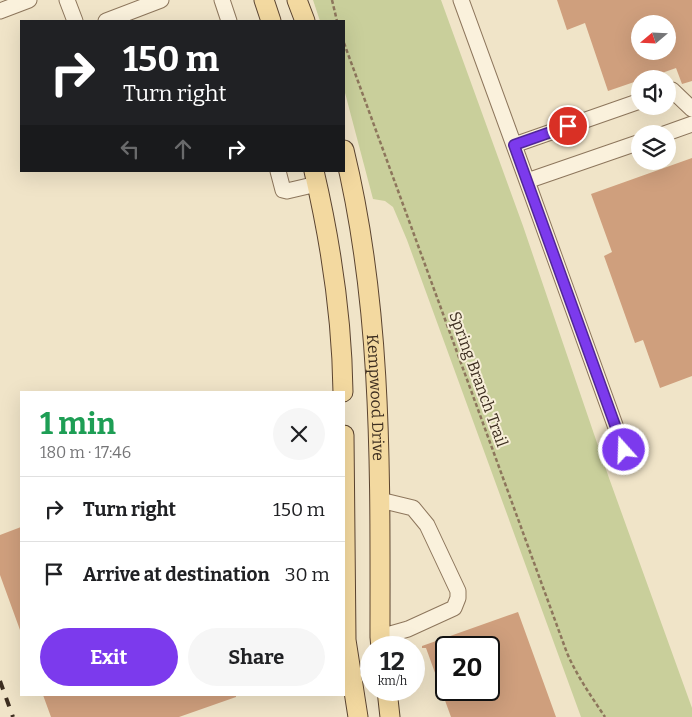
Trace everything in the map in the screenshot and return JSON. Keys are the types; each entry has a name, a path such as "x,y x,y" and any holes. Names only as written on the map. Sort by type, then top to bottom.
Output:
{"main road":[{"path":"264,0 271,20"},
{"path":"297,0 305,20"},
{"name":"Kempwood Drive","path":"345,154 353,189 366,268 374,352 380,500 381,636"},
{"name":"Kempwood Drive","path":"315,177 324,214 333,267 342,354 343,391"},
{"path":"345,538 346,640 358,717"},
{"path":"388,701 390,717"}],"street":[{"path":"0,11 29,0"},
{"path":"67,0 75,20"},
{"path":"109,20 161,0"},
{"path":"222,0 229,20"},
{"path":"461,0 624,450"},
{"path":"676,94 692,109"},
{"path":"514,145 631,104"},
{"path":"676,130 692,124"},
{"path":"527,181 631,145"},
{"path":"278,172 283,190 288,191 315,177"},
{"path":"380,500 413,508 427,525 458,591 458,598 454,608 393,636"}],"path":[{"path":"332,0 337,20"},
{"name":"Spring Branch Trail","path":"345,46 567,653 582,683 605,717"}],"green space":[{"path":"313,0 441,0 523,226 609,478 692,708 692,717 581,717 407,240 393,207 385,201 373,199 345,93 345,20 320,20"}],"building":[{"path":"557,0 692,0 692,81 682,84 676,68 670,70 631,70 631,83 608,91 585,23 567,30"},
{"path":"692,158 692,376 660,388 643,340 635,343 604,256 612,252 591,194 658,170 676,170 676,164"},
{"path":"20,527 20,630 0,575 0,535"},
{"path":"518,612 556,717 451,717 445,701 500,701 500,636 450,636"},
{"path":"435,641 435,673 425,645"},
{"path":"43,696 236,696 179,717 51,717"}],"railway":[{"path":"0,681 13,717"}],"route":[{"path":"568,126 514,145 624,450"}]}
